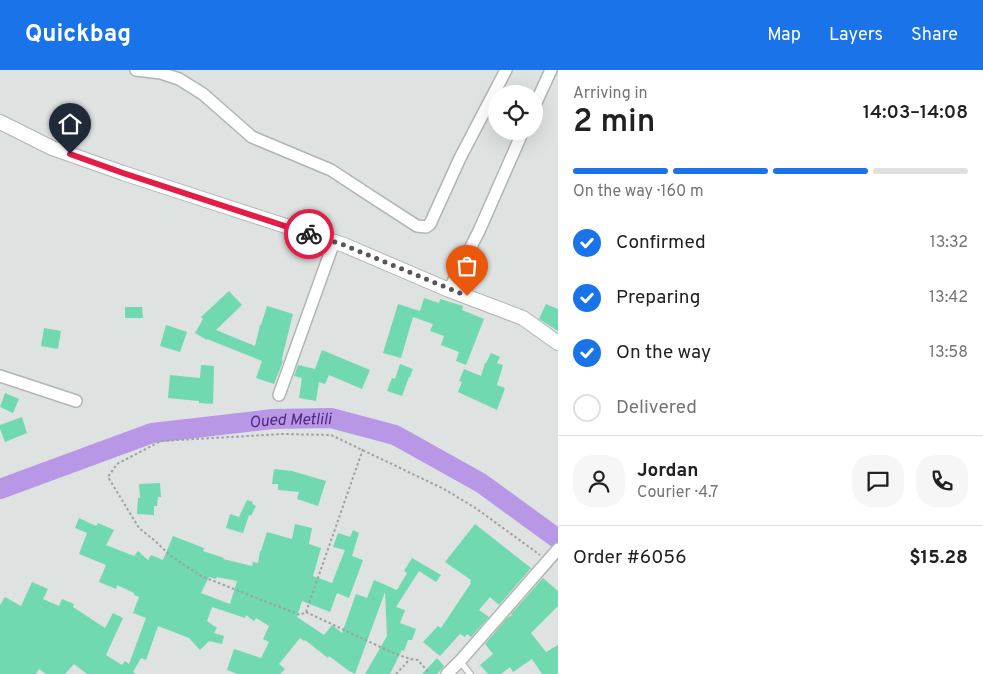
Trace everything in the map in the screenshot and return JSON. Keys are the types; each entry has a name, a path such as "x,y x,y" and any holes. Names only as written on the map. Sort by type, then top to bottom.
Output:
{"street":[{"path":"136,70 178,74 252,137 331,170 416,226 426,227 430,224 460,158 506,70"},
{"path":"543,87 551,70"},
{"path":"0,122 52,148 344,245 449,290 523,318 558,344"},
{"path":"449,290 479,231 519,140"},
{"path":"279,395 334,242"},
{"path":"0,376 76,402"},
{"path":"447,674 558,549"}],"lane":[{"path":"460,661 470,674"}],"path":[{"path":"363,449 306,612 300,615 201,576 178,561 139,528 108,477 117,464 160,441 283,434 331,435 363,449 444,489 477,509 548,560"},
{"path":"306,612 410,659 418,660 430,674"},
{"path":"396,674 410,659"}],"building":[{"path":"229,291 242,305 216,330 255,346 267,306 293,314 282,358 283,361 274,384 256,378 262,361 207,340 195,333 203,319 201,317"},
{"path":"424,298 439,303 440,299 463,306 462,310 484,319 466,365 456,361 459,352 441,345 444,336 430,331 433,324 413,317 401,358 383,353 398,304 420,311"},
{"path":"546,304 558,309 558,331 539,319"},
{"path":"125,307 142,307 143,318 125,318"},
{"path":"166,325 187,332 180,352 160,346"},
{"path":"44,328 61,331 58,349 41,346"},
{"path":"322,350 370,370 362,389 329,375 325,384 319,382 316,401 299,398 302,378 294,376 298,365 315,369"},
{"path":"491,353 500,357 497,363 503,365 497,385 505,388 497,410 458,392 462,382 459,381 464,369 481,376 485,363"},
{"path":"400,364 413,369 402,396 387,391 392,378 395,379"},
{"path":"201,365 214,366 213,404 168,398 170,375 200,378"},
{"path":"5,393 19,399 13,413 0,407"},
{"path":"22,417 27,433 5,442 0,425"},
{"path":"274,469 292,471 326,481 318,506 297,499 299,492 278,490 278,484 272,484"},
{"path":"160,483 161,497 158,497 157,506 154,506 154,515 137,514 138,498 140,498 139,484"},
{"path":"247,500 253,502 252,504 256,506 251,516 249,515 243,533 226,528 230,514 239,517"},
{"path":"79,518 96,526 98,523 114,530 106,545 134,556 138,551 148,560 151,555 163,560 173,536 204,548 203,551 223,559 252,566 253,562 258,563 267,532 292,539 295,524 312,528 309,544 321,548 313,576 332,583 345,550 333,547 338,533 350,537 353,530 359,533 352,556 363,560 349,598 337,593 330,612 302,601 297,617 324,635 332,625 342,633 356,594 367,598 374,580 397,590 407,573 404,571 412,558 441,575 436,582 419,571 396,607 405,610 400,623 416,629 412,640 408,640 404,651 402,650 390,674 365,674 387,636 385,592 355,674 300,638 279,664 285,669 280,674 238,674 227,670 234,649 261,658 269,642 263,639 269,626 256,618 254,621 246,615 245,618 212,607 207,621 217,628 214,633 224,636 222,644 209,641 200,650 189,638 158,626 146,660 141,658 133,672 136,674 87,674 74,664 65,674 46,674 39,669 36,674 0,674 0,605 5,597 21,606 32,582 48,589 43,599 59,606 62,599 74,604 73,607 105,628 113,613 123,618 106,655 122,665 125,661 129,664 146,618 133,613 139,597 117,585 116,589 99,582 106,565 79,554 87,533 75,528","holes":["209,577 216,579 217,577 237,581 230,604 201,593"]},
{"path":"475,524 531,568 499,605 490,597 479,610 489,617 471,637 467,634 465,637 460,634 440,656 423,642 438,626 441,628 471,583 471,580 445,562"},
{"path":"543,578 558,591 558,606 531,633 546,652 558,645 558,674 542,674 532,659 513,672 510,667 501,674 488,674 480,665 493,654 485,644"},
{"path":"437,658 444,666 440,671 437,674 422,674"}],"waterway":[{"name":"Oued Metlili","path":"0,489 152,433 273,419 331,418 395,435 481,483 558,539"}],"way so far":[{"path":"309,234 344,245 467,296"}],"route":[{"path":"70,154 309,234"}]}
